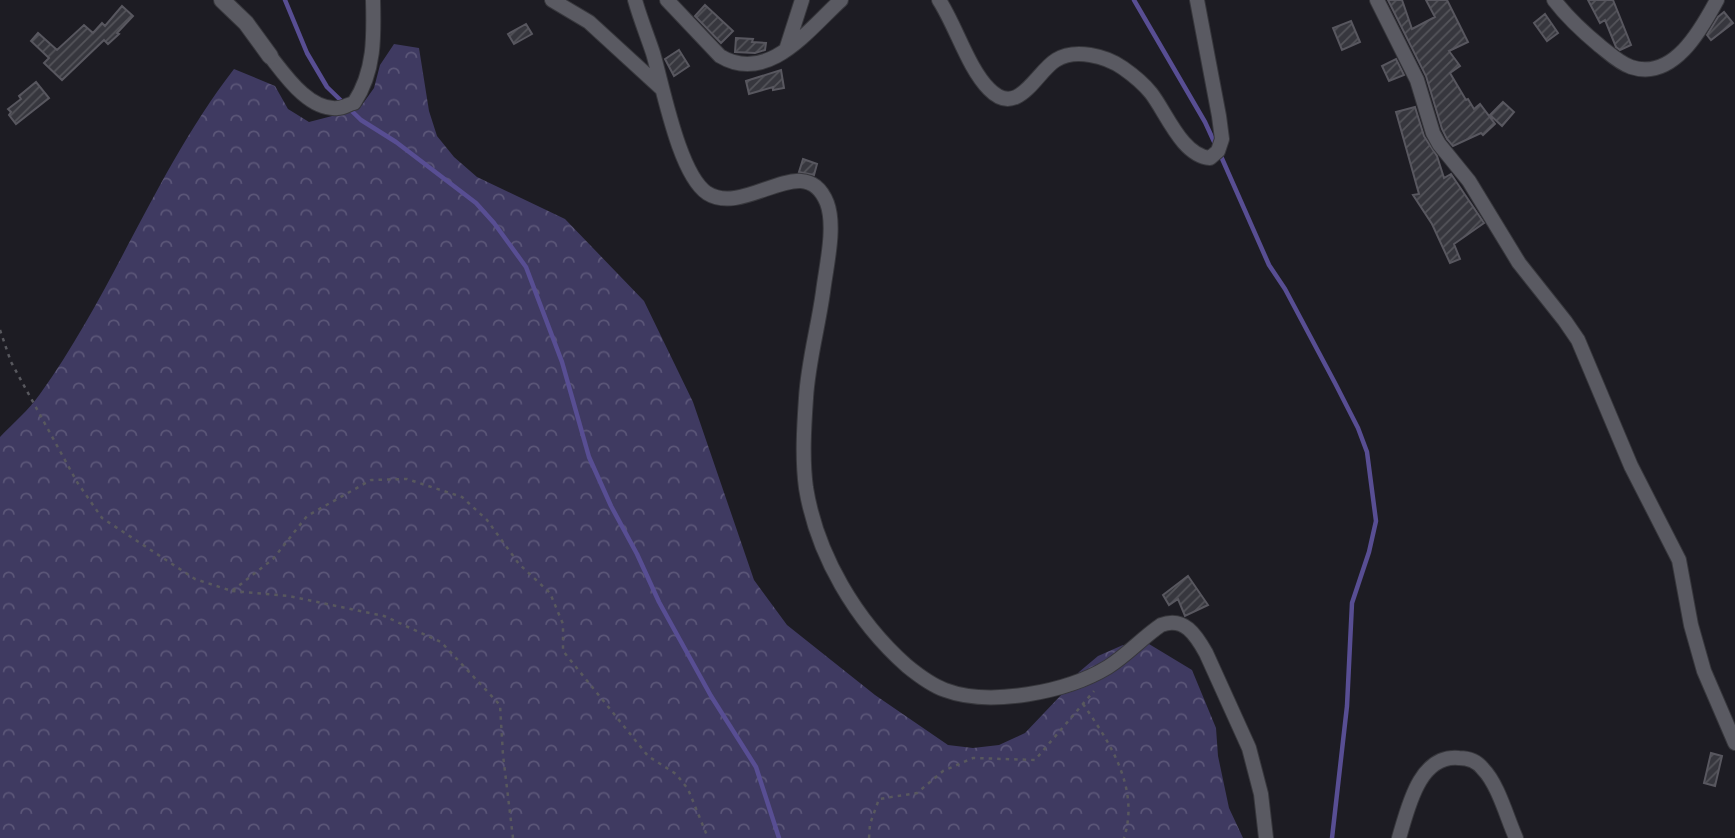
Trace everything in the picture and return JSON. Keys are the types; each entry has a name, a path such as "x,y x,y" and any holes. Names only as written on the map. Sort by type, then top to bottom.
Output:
{"street":[{"path":"222,0 246,23 296,89 312,100 337,108 354,103 369,72 374,45 373,0"},
{"path":"552,0 590,22 662,89"},
{"path":"635,0 681,154 692,176 707,192 723,199 733,199 781,184 805,181 815,184 823,193 829,207 831,223 828,254 806,396 806,485 823,544 842,585 870,629 888,649 926,680 943,690 985,698 1037,692 1092,676 1110,666 1161,625 1168,622 1185,625 1199,640 1206,653 1249,748 1261,794 1266,838"},
{"path":"667,0 720,56 729,61 753,64 786,51 841,0"},
{"path":"786,51 802,0"},
{"path":"939,0 976,72 997,96 1011,99 1020,96 1054,61 1062,57 1102,57 1141,82 1179,136 1199,155 1210,158 1218,151 1222,139 1197,0"},
{"path":"1377,0 1417,80 1439,144 1469,181 1520,263 1578,340 1631,466 1679,560 1691,625 1704,671 1735,743"},
{"path":"1554,0 1591,39 1621,62 1639,69 1664,64 1681,52 1703,24 1717,0"},
{"path":"1399,838 1417,785 1424,773 1449,757 1469,759 1485,770 1516,838"}],"path":[{"path":"0,330 11,362 77,482 102,518 195,579 232,591 289,596 384,616 441,642 500,705 513,838"},
{"path":"232,591 273,559 307,516 371,480 407,479 462,497 487,520 519,564 550,593 563,624 563,651 648,756 676,774 688,789 708,838"},
{"path":"869,838 870,824 879,799 917,793 943,771 972,758 1035,760 1100,684"},
{"path":"1083,704 1111,744 1127,786 1129,823 1124,838"}],"green space":[{"path":"394,44 419,48 429,111 437,136 454,157 477,177 565,219 644,301 693,402 754,580 787,625 875,695 948,745 973,748 999,745 1025,733 1079,672 1098,656 1123,645 1149,644 1192,670 1216,728 1218,756 1229,808 1243,838 0,838 0,437 36,400 66,355 181,148 234,69 275,86 288,109 309,122 359,109 374,88 380,65"}],"building":[{"path":"1388,0 1402,0 1412,29 1435,17 1426,0 1447,0 1468,42 1449,51 1460,66 1450,73 1466,100 1468,99 1474,109 1480,104 1495,124 1483,135 1481,133 1453,146 1447,139 1426,76"},
{"path":"1588,0 1613,0 1631,45 1620,50 1616,47 1605,20 1600,23"},
{"path":"705,5 733,31 721,43 695,16"},
{"path":"122,6 133,16 117,33 119,34 108,44 104,40 62,80 44,63 49,58 31,41 38,33 57,50 84,25 93,33 102,23 105,26"},
{"path":"1724,12 1733,23 1711,40 1707,35"},
{"path":"1545,14 1558,33 1547,41 1534,23"},
{"path":"1351,21 1360,42 1342,50 1333,28"},
{"path":"526,24 532,34 514,44 508,34"},
{"path":"736,38 766,43 765,50 755,53 735,52"},
{"path":"679,50 689,66 674,76 665,59"},
{"path":"1396,59 1404,75 1389,81 1382,66"},
{"path":"781,70 784,88 773,90 773,87 749,94 746,81"},
{"path":"36,82 49,98 16,124 8,109"},
{"path":"1503,102 1514,112 1502,126 1490,115"},
{"path":"1415,107 1424,136 1437,156 1444,178 1451,174 1484,223 1454,244 1460,259 1450,263 1432,224 1413,195 1419,194 1396,112"},
{"path":"803,159 817,164 814,175 799,172"},
{"path":"1188,576 1208,605 1185,616 1178,599 1169,605 1163,595"},
{"path":"1711,753 1722,756 1715,786 1704,783"}],"waterway":[{"path":"285,0 307,53 327,87 361,120 396,142 476,203 526,267 562,362 589,457 659,602 711,696 756,767 779,838"},
{"path":"1134,0 1205,122 1216,146"},
{"path":"1220,154 1269,265 1285,289 1335,383 1367,452 1376,521 1352,603 1347,706 1332,838"}]}
